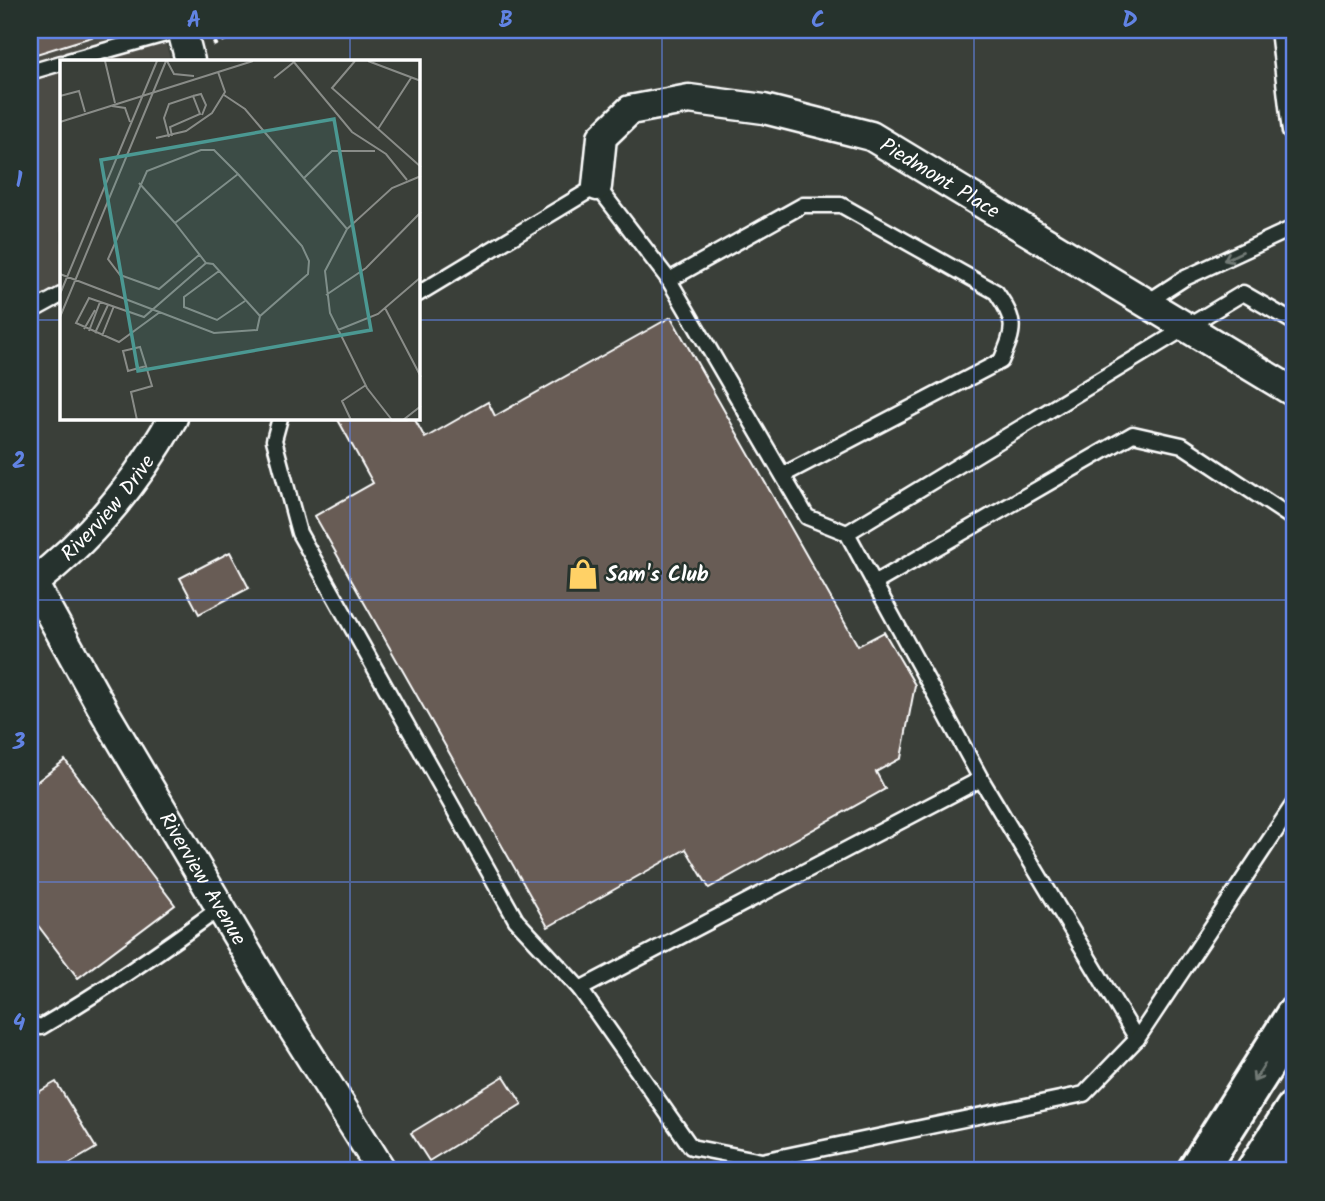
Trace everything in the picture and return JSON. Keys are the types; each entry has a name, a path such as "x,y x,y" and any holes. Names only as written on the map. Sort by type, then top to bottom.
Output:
{"main road":[{"path":"1197,1171 1295,1016"},
{"path":"1256,1171 1295,1110"}],"street":[{"path":"181,30 190,60"},
{"name":"Piedmont Place","path":"597,186 601,137 630,110 689,99 764,109 871,136 1295,393"},
{"name":"Riverview Drive","path":"31,584 76,545 112,508 148,461 172,420"},
{"name":"Riverview Avenue","path":"31,584 281,1010 382,1171"}],"lane":[{"path":"72,60 181,30"},
{"path":"1278,30 1290,132 1295,131"},
{"path":"30,72 60,63"},
{"path":"420,293 597,186 669,280 807,517 847,533 981,779 1137,1039"},
{"path":"669,280 803,205 841,205 996,292 1009,310 1012,334 1001,361 783,475"},
{"path":"1146,303 1182,279 1295,227"},
{"path":"847,533 1243,293 1295,323"},
{"path":"30,312 60,296"},
{"path":"279,420 274,440 299,533 516,920 580,989 691,1147 762,1161 1084,1094 1137,1039 1295,802"},
{"path":"875,583 1133,434 1182,445 1295,520"},
{"path":"580,989 981,779"},
{"path":"30,1024 41,1027 86,1000 152,959 221,907"}],"shaded area":[{"path":"30,30 161,30 171,60 60,60 60,286 30,302"}],"building":[{"path":"30,30 97,30 98,35 30,56"},
{"name":"Sam's Club","path":"671,317 858,646 884,632 915,685 901,758 876,772 885,789 709,888 686,849 548,927 315,516 373,483 338,420 415,420 425,438 488,402 495,416"},
{"path":"230,552 249,588 199,614 180,578"},
{"path":"65,760 175,905 78,978 30,915 30,787"},
{"path":"504,1076 522,1104 429,1161 411,1133"},
{"path":"56,1082 96,1148 57,1171 30,1171 30,1097"}],"place":[{"name":"Sam's Club","path":"583,574"}]}
